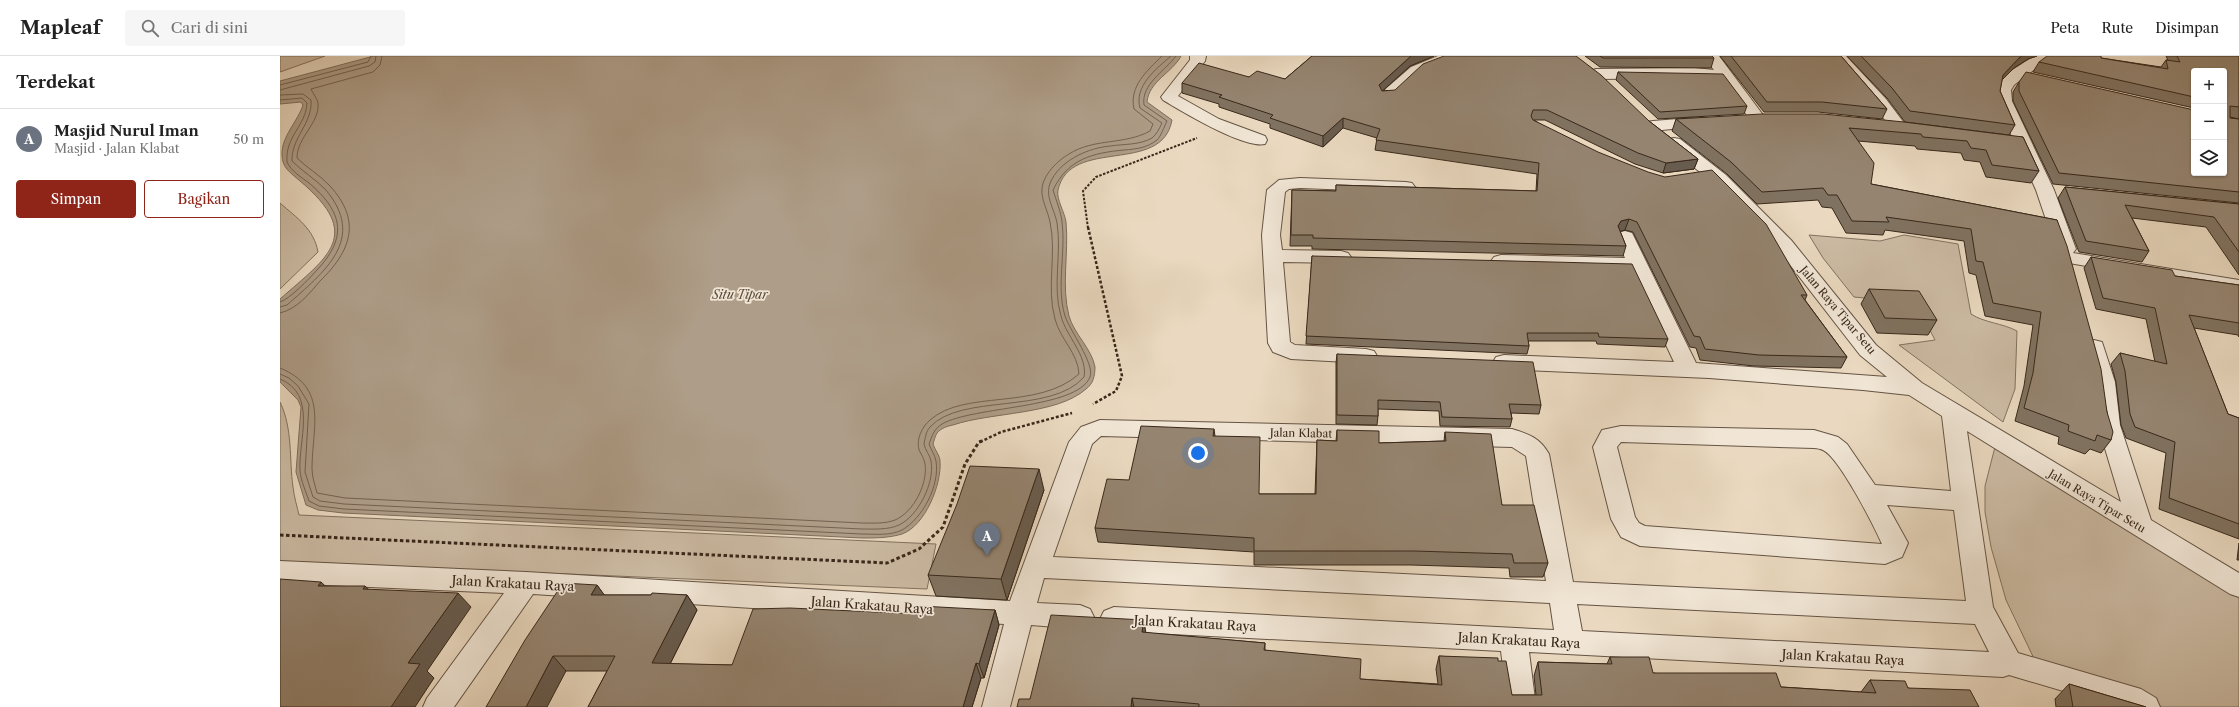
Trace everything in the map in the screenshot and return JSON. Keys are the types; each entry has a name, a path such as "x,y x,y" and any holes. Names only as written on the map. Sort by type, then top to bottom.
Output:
{"street":[{"path":"1198,56 1197,61 1169,97 1213,122 1259,140"},
{"path":"1387,96 1416,70 1451,56"},
{"path":"1711,56 1725,76 1750,119 1777,119"},
{"path":"1838,56 1905,128 1876,125"},
{"path":"2035,57 2017,75 2007,82 2003,90 2004,101 2015,143 2052,190 2076,280"},
{"path":"1617,91 1589,68 1695,73 1725,76"},
{"path":"2017,75 2039,80"},
{"name":"Jalan Raya Tipar Setu","path":"1638,111 1703,175 1784,244 1868,350 1914,388 1953,414 2239,586"},
{"path":"1653,126 1720,121"},
{"path":"1386,357 1291,352 1282,347 1271,235 1276,190 1285,184 1300,183 1424,188"},
{"path":"1625,237 1689,370"},
{"path":"1272,256 1360,258"},
{"path":"2070,258 2239,286"},
{"path":"1479,260 1639,264"},
{"path":"2090,331 2104,382 2109,425 2141,528"},
{"path":"1482,361 1689,370 1856,381 1914,388"},
{"path":"1953,414 1981,613 2006,662 2132,698 2146,707"},
{"name":"Jalan Klabat","path":"996,707 1030,580 1037,567 1081,442 1092,430 1100,428 1512,438 1524,441 1532,446 1537,454 1570,642"},
{"path":"1621,434 1822,441 1832,444 1843,453 1867,494 1895,543 1893,550 1885,554 1647,537 1630,530 1623,520 1606,442 1610,436 1621,434"},
{"path":"1867,494 1965,501"},
{"path":"1037,567 1981,613"},
{"name":"Jalan Krakatau Raya","path":"280,572 526,583 1020,614 1513,640 2003,665 2006,662"},
{"path":"437,707 526,583"},
{"path":"1513,640 1522,707"}],"path":[{"path":"1090,407 1116,392 1122,376 1085,213 1083,192 1096,177 1197,138 1213,122"},
{"path":"280,535 887,563 919,549 943,527 965,464 979,442 1001,432 1075,412"}],"shaded area":[{"path":"280,56 325,56 280,72"},
{"path":"280,203 309,230 318,252 280,289"},
{"path":"1809,235 1880,241 1904,235 1958,244 1971,314 2017,331 2015,389 2003,422 1899,345 1935,340 1916,303 1854,297 1823,258"},
{"path":"280,402 289,433 293,491 299,515 936,544 927,589 280,562"},
{"path":"1997,439 2239,584 2239,707 2150,707 2038,667 2006,600 1991,547 1985,512 1985,486"}],"water":[{"name":"Situ Tipar","path":"374,56 1181,56 1152,88 1147,102 1172,120 1165,137 1152,147 1135,153 1097,159 1079,164 1066,174 1058,190 1058,198 1066,222 1067,234 1065,281 1067,304 1071,323 1087,348 1095,367 1095,374 1090,385 1074,397 1058,404 1023,412 968,421 940,430 936,434 933,444 940,459 940,470 935,492 925,513 910,530 902,534 877,538 862,538 343,513 318,510 306,505 296,472 301,407 298,400 280,382 280,299 313,270 325,257 332,244 335,231 331,216 320,200 290,173 282,160 282,148 284,142 303,105 301,102 280,104 280,81"}],"building":[{"path":"1312,56 1411,56 1379,85 1382,91 1395,90 1423,64 1444,56 1576,56 1601,75 1649,121 1698,159 1666,163 1638,153 1547,110 1533,110 1531,116 1533,120 1598,152 1648,172 1665,177 1712,170 1766,224 1807,295 1801,295 1847,357 1759,355 1705,349 1700,337 1694,336 1637,222 1629,219 1621,221 1618,226 1626,246 1313,238 1313,235 1291,235 1292,190 1336,191 1336,185 1537,191 1539,163 1376,140 1380,129 1343,118 1323,136 1270,118 1273,115 1219,97 1222,95 1182,83 1199,63 1249,77 1257,71 1285,79"},
{"path":"1600,56 1712,56 1714,58 1603,58"},
{"path":"1731,56 1841,56 1887,109 1822,102 1767,102"},
{"path":"1861,56 2022,56 2003,75 2000,91 2015,125 1910,111 1892,88"},
{"path":"2047,56 2101,56 2101,58 2168,69 2166,60 2180,62 2177,56 2239,56 2239,107 2230,106 2230,118 2239,119 2239,192 2059,173 2019,91 2019,82 2026,72 2191,109 2191,176 2227,176 2227,68 2191,68 2191,96 2039,62"},
{"path":"1618,72 1723,74 1747,106 1660,112"},
{"path":"1762,114 1823,114 1904,122 2023,137 2039,171 1992,165 1986,150 1971,148 1967,141 1923,137 1921,134 1849,128 1874,163 1871,184 2057,220 2067,246 2101,369 2107,412 2113,432 2111,440 2097,435 2095,441 2068,431 2069,425 2024,408 2033,373 2041,312 1993,303 1983,262 1976,261 1971,229 1886,217 1889,222 1852,221 1837,195 1828,195 1823,188 1762,192 1731,162 1676,119"},
{"path":"2065,187 2239,204 2239,252 2214,217 2125,205 2149,251 2086,241"},
{"path":"1312,256 1632,264 1668,339 1599,337 1598,333 1527,333 1529,346 1306,336"},
{"path":"2091,257 2172,270 2175,276 2239,285 2239,323 2189,315 2228,414 2239,418 2239,524 2169,498 2175,442 2135,427 2130,414 2125,371 2120,353 2167,364 2155,308 2103,298"},
{"path":"1869,289 1919,291 1937,320 1885,318"},
{"path":"1337,354 1533,362 1541,405 1509,404 1512,419 1442,417 1440,402 1378,400 1378,416 1337,415"},
{"path":"1141,426 1214,429 1213,436 1260,437 1259,494 1316,494 1317,440 1337,441 1337,430 1379,431 1379,443 1446,441 1445,432 1491,434 1502,505 1534,505 1548,563 1514,563 1512,554 1414,551 1254,551 1254,538 1095,528 1107,479 1129,480"},
{"path":"970,466 1039,469 1001,579 928,575 957,504"},
{"path":"280,579 321,582 318,586 365,586 363,589 458,593 408,663 420,664 391,707 280,707"},
{"path":"563,583 597,585 591,595 651,595 652,593 687,595 652,663 732,665 753,609 790,608 917,614 920,606 995,610 979,664 976,663 963,707 588,707 615,656 553,656 526,707 486,707 525,640"},
{"path":"1051,615 1144,620 1142,632 1265,643 1264,650 1361,659 1360,679 1442,685 1439,656 1498,658 1498,661 1506,661 1512,695 1542,695 1538,662 1612,664 1610,657 1649,657 1653,673 1776,673 1781,687 1876,693 1870,680 1905,681 1908,688 1970,690 1979,707 1199,707 1199,704 1132,698 1131,707 1017,707 1019,699 1030,699"},
{"path":"2069,684 2146,707 2073,707"}],"place":[{"name":"Masjid Nurul Iman","path":"987,556"}]}
